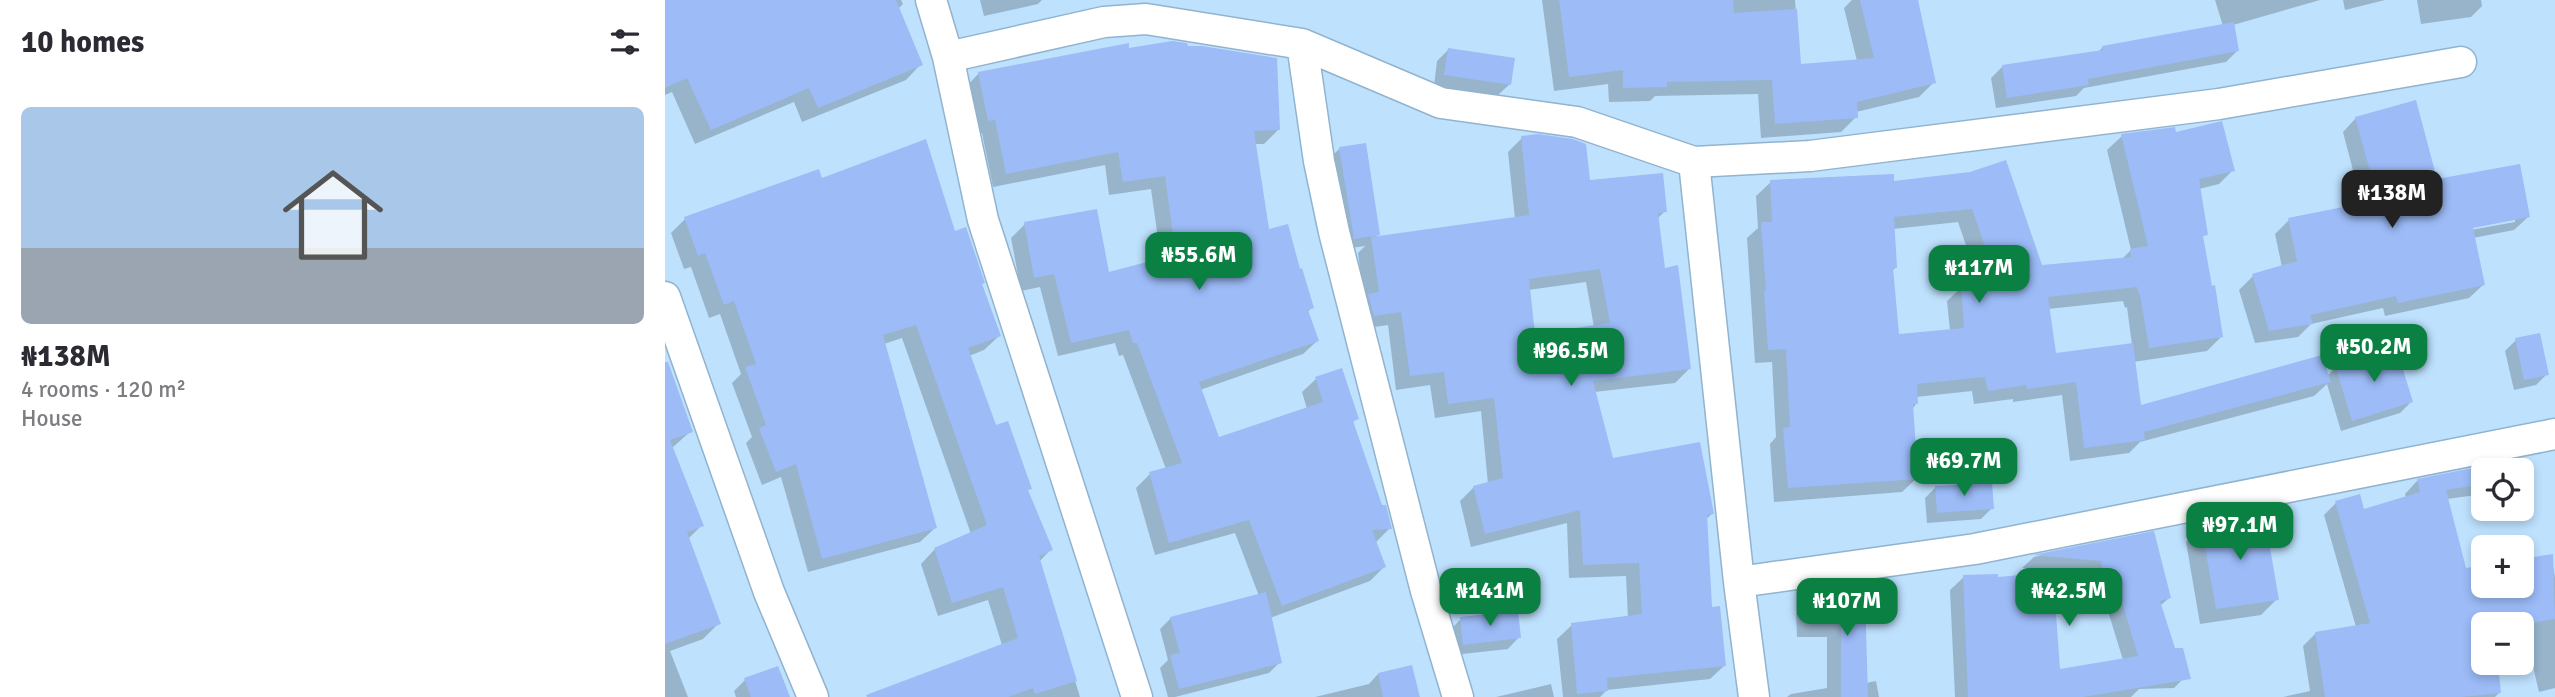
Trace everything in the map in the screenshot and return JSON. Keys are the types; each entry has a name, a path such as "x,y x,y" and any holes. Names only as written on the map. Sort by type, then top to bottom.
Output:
{"street":[{"path":"931,0 948,57 983,220 1137,697"},
{"path":"948,57 1104,22 1146,19 1302,44 1441,103 1577,122 1694,162 1810,156 2219,104 2461,62"},
{"path":"1302,44 1319,161 1334,232 1426,591 1458,697"},
{"path":"1694,162 1754,697"},
{"path":"665,297 769,592 813,697"},
{"path":"1739,582 1975,549 2555,434"}],"building":[{"path":"665,0 896,0 923,65 818,108 809,88 711,130 687,78 665,88"},
{"path":"1559,0 1733,0 1734,13 1797,9 1801,64 1874,58 1860,0 1918,0 1936,83 1857,102 1858,118 1775,124 1772,80 1667,82 1667,87 1623,88 1623,70 1569,77"},
{"path":"2234,22 2239,51 2088,79 2089,85 2007,98 2002,65 2103,50 2102,46"},
{"path":"1172,41 1187,43 1188,46 1277,58 1280,130 1254,131 1269,229 1288,224 1314,308 1308,310 1319,341 1199,382 1219,437 1323,402 1315,377 1342,368 1359,419 1353,421 1382,505 1386,505 1392,529 1372,530 1386,567 1282,606 1249,520 1169,543 1149,472 1182,463 1137,343 1133,343 1129,330 1071,343 1054,274 1034,278 1024,222 1097,209 1109,272 1173,255 1171,250 1175,249 1165,176 1123,182 1118,152 1006,174 995,120 988,121 978,72 1129,43 1129,48"},
{"path":"1448,48 1515,58 1511,85 1444,75"},
{"path":"2416,100 2437,179 2520,164 2530,217 2473,228 2485,285 2398,303 2396,296 2310,315 2313,324 2269,331 2252,274 2297,261 2288,218 2378,200 2355,117"},
{"path":"2222,121 2235,171 2199,179 2208,235 2203,236 2212,286 2215,285 2223,337 2149,348 2137,287 2048,297 2056,353 2133,343 2141,405 2322,355 2331,382 2144,432 2145,440 2084,448 2076,382 2027,389 2026,385 1988,391 1985,377 1917,384 1918,404 1913,404 1918,479 1788,488 1783,428 1790,427 1786,349 1768,350 1764,291 1761,222 1772,222 1770,180 1894,174 1894,181 1970,172 2006,160 2042,265 2131,257 2130,249 2148,246 2121,134 2175,127 2176,132","holes":["1972,209 1998,283 1961,285 1964,328 1899,334 1893,268 1897,268 1894,217"]},
{"path":"1538,134 1573,139 1586,144 1590,180 1663,173 1667,212 1658,213 1665,268 1678,265 1691,369 1593,381 1613,458 1700,442 1714,514 1707,515 1712,607 1720,606 1726,666 1607,678 1608,691 1577,694 1571,623 1642,614 1639,563 1583,565 1580,510 1485,534 1473,486 1503,478 1494,398 1448,404 1444,372 1410,376 1401,312 1374,316 1368,294 1379,292 1371,237 1529,215 1521,136","holes":["1600,269 1610,323 1535,334 1529,279"]},
{"path":"926,139 955,231 966,227 985,283 982,284 1001,336 968,348 996,425 1008,421 1032,489 1028,490 1053,550 1039,556 1077,681 1035,694 1033,688 1008,697 867,697 866,695 1018,638 1003,587 952,603 934,548 987,525 916,325 883,335 937,528 822,559 796,464 776,472 759,428 766,425 745,367 756,364 734,301 724,305 705,253 698,256 684,217 819,169 822,178"},
{"path":"1366,143 1380,235 1354,239 1339,147"},
{"path":"2540,333 2549,375 2524,380 2515,338"},
{"path":"2396,347 2413,402 2352,421 2335,365"},
{"path":"665,362 668,362 693,432 670,440 704,526 687,532 721,624 665,644"},
{"path":"2471,468 2471,486 2446,490 2466,568 2471,567 2471,598 2534,598 2534,557 2553,554 2555,619 2534,622 2534,612 2471,612 2471,675 2499,675 2501,693 2461,697 2325,697 2315,632 2370,623 2335,501 2360,494 2364,509 2420,492 2417,479"},
{"path":"1992,483 1994,509 1937,513 1935,486"},
{"path":"2264,513 2279,600 2216,609 2201,525"},
{"path":"2154,531 2171,598 2160,601 2175,648 2183,648 2191,679 2083,697 1968,697 1963,575 1998,574 1998,577 2053,572 2060,669 2138,656 2120,595 2107,598 2101,561 2033,555"},
{"path":"1266,592 1282,663 1179,689 1170,655 1180,653 1170,617"},
{"path":"1865,596 1868,697 1841,697 1841,623 1810,624 1810,597"},
{"path":"1518,611 1521,638 1463,645 1460,617"},
{"path":"1412,665 1420,697 1383,697 1378,673"},
{"path":"778,666 790,697 751,697 744,678"}]}
